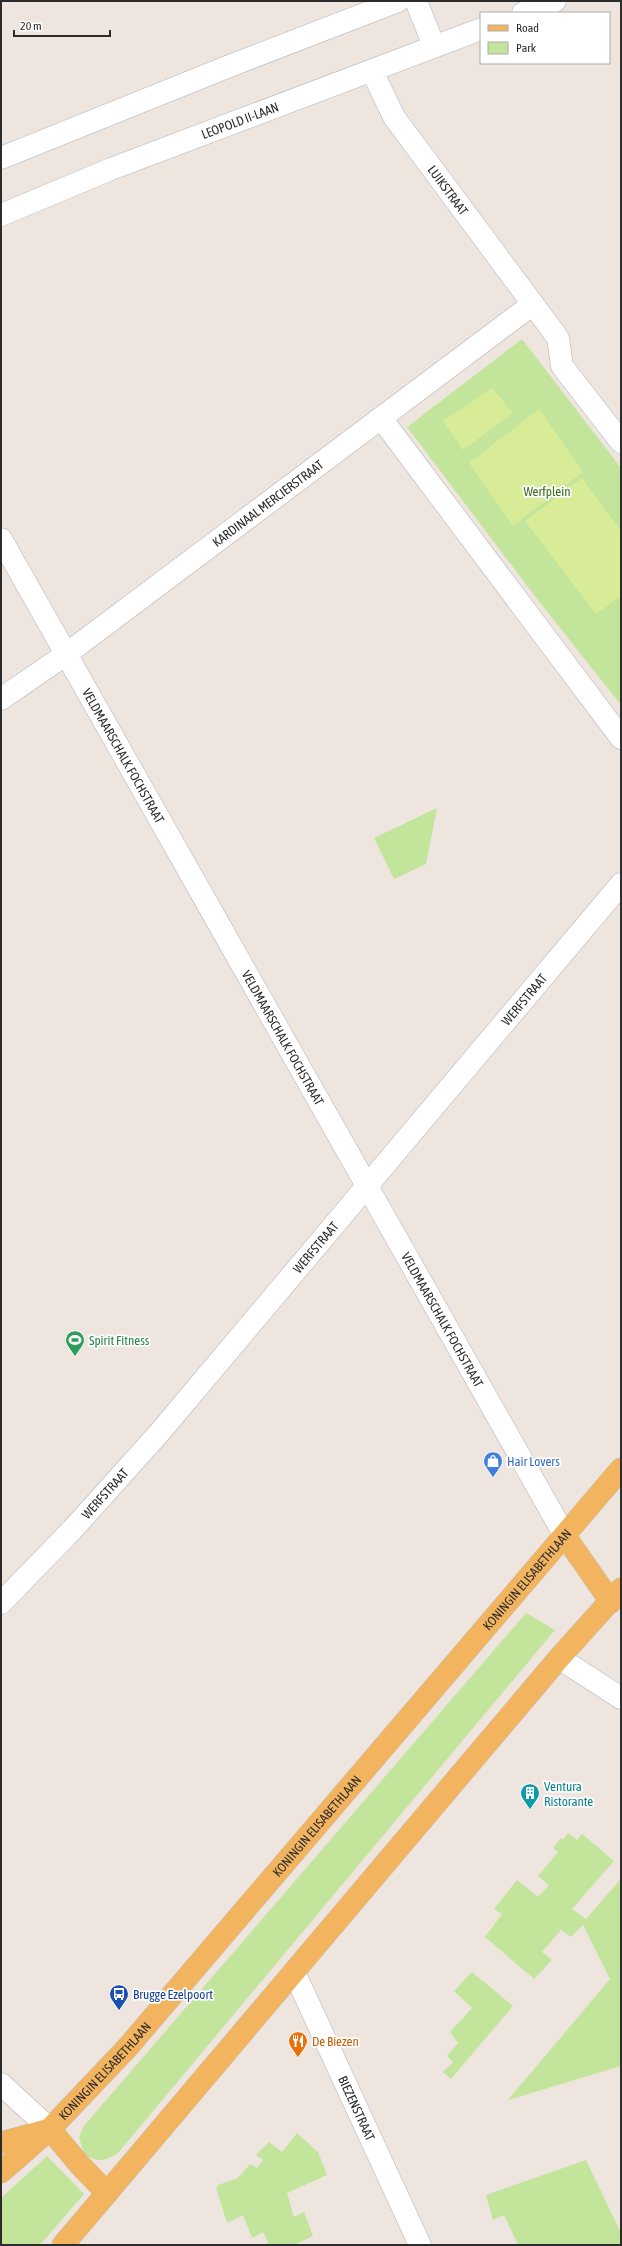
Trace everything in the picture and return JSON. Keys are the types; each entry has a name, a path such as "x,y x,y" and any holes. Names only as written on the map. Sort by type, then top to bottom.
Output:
{"main road":[{"name":"KONINGIN ELISABETHLAAN","path":"1,2172 50,2130 127,2048 621,1469"},
{"path":"63,2245 559,1658 616,1596 565,1536"},
{"path":"1,2143 50,2130 79,2164 107,2193"}],"street":[{"path":"1,158 227,67 398,1"},
{"path":"416,1 434,46"},
{"path":"526,12 556,1"},
{"name":"LEOPOLD II-LAAN","path":"1,215 111,169 480,29"},
{"name":"LUIKSTRAAT","path":"372,71 394,118 534,304"},
{"path":"534,304 558,338 562,366 621,442"},
{"name":"KARDINAAL MERCIERSTRAAT","path":"1,699 65,655 534,304"},
{"path":"381,418 621,738"},
{"name":"VELDMAARSCHALK FOCHSTRAAT","path":"1,539 65,655 367,1184 565,1536"},
{"name":"WERFSTRAAT","path":"1,1602 72,1530 154,1437 621,884"},
{"path":"559,1658 621,1698"},
{"name":"BIEZENSTRAAT","path":"294,1972 420,2245"},
{"path":"1,2084 50,2130"}],"green space":[{"name":"Werfplein","path":"522,339 621,468 621,705 534,595 407,427"},
{"path":"492,388 513,413 463,450 443,421"},
{"path":"539,409 583,472 513,526 469,463"},
{"path":"582,478 621,531 621,596 596,614 525,521"},
{"path":"437,808 426,864 394,879 374,838"},
{"path":"526,1613 555,1630 118,2153 102,2160 94,2159 85,2155 79,2138 83,2127"},
{"path":"568,1833 577,1840 582,1834 614,1861 572,1909 586,1919 620,1880 621,1882 621,2066 508,2100 610,1979 583,1925 571,1937 561,1930 542,1952 552,1960 534,1979 485,1937 502,1914 494,1909 517,1880 538,1897 549,1885 538,1876 558,1852 553,1848 561,1838 563,1840"},
{"path":"472,1972 513,2006 451,2079 443,2072 453,2062 447,2056 458,2043 450,2032 472,2008 454,1991"},
{"path":"297,2133 318,2152 327,2175 287,2193 294,2217 304,2212 313,2236 294,2245 269,2245 263,2232 252,2238 243,2215 227,2223 216,2188 218,2185 238,2178 250,2164 257,2168 263,2160 256,2155 269,2142 282,2152"},
{"path":"47,2156 84,2194 40,2245 1,2245 1,2198"},
{"path":"586,2160 621,2233 621,2245 518,2245 504,2215 493,2220 486,2195"}],"place":[{"name":"Spirit Fitness","path":"75,1357"},
{"name":"Hair Lovers","path":"493,1478"},
{"name":"Ventura Ristorante","path":"530,1810"},
{"name":"Brugge Ezelpoort","path":"119,2011"},
{"name":"De Biezen","path":"298,2058"}]}
